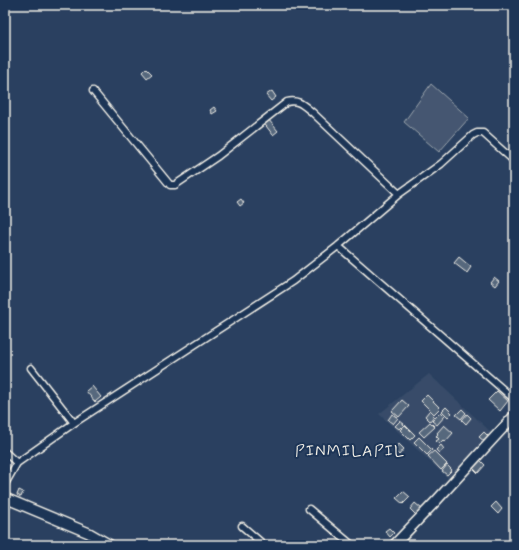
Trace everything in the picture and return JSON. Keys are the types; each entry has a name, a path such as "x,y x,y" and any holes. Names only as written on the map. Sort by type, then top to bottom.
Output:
{"street":[{"path":"93,91 170,185 175,185 218,156 287,102 296,101 301,102 399,194"},
{"path":"5,484 17,463 74,423 293,281 338,246 399,194 441,164 473,135 483,133 514,161"},
{"path":"338,246 514,399"},
{"path":"31,368 74,423"},
{"path":"394,545 514,416"},
{"path":"5,452 17,463"},
{"path":"5,498 89,533 105,544"},
{"path":"309,509 352,545"},
{"path":"242,526 264,545"}],"shaded area":[{"path":"431,84 469,118 439,152 404,122"},
{"path":"429,374 493,434 450,480 379,414"}],"building":[{"path":"146,68 152,74 147,78 142,72"},
{"path":"272,91 276,97 271,101 266,95"},
{"path":"214,107 217,111 212,114 210,110"},
{"path":"268,119 278,131 273,135 263,122"},
{"path":"241,199 244,203 240,206 237,202"},
{"path":"459,257 471,267 467,273 454,263"},
{"path":"494,277 499,281 495,286 490,282"},
{"path":"92,386 101,397 95,402 86,391"},
{"path":"497,391 508,401 500,411 488,400"},
{"path":"427,395 440,408 434,414 421,401"},
{"path":"402,400 409,406 399,417 392,411"},
{"path":"446,407 452,413 448,417 442,411"},
{"path":"462,409 466,413 461,419 456,415"},
{"path":"429,411 434,416 430,421 425,416"},
{"path":"441,412 445,416 437,425 432,421"},
{"path":"392,414 398,418 393,424 388,420"},
{"path":"467,414 471,418 466,424 462,420"},
{"path":"400,421 404,424 399,429 395,426"},
{"path":"430,422 435,427 424,437 419,432"},
{"path":"405,425 415,435 410,440 400,430"},
{"path":"444,425 453,433 445,442 443,440 439,444 436,441 439,439 436,436"},
{"path":"484,432 489,437 485,442 479,437"},
{"path":"419,437 432,450 427,455 414,442"},
{"path":"399,444 404,449 399,455 394,450"},
{"path":"441,445 444,449 439,453 436,450"},
{"path":"434,451 447,464 441,470 428,456"},
{"path":"480,460 485,465 478,473 473,468"},
{"path":"447,465 452,470 447,475 442,471"},
{"path":"19,490 23,492 21,497 17,495"},
{"path":"403,491 410,497 403,504 396,498"},
{"path":"496,502 502,509 498,514 491,507"},
{"path":"415,503 422,509 416,515 410,509"},
{"path":"389,528 394,533 390,537 385,531"}],"district":[{"name":"PINMILAPIL","path":"350,451"}]}
